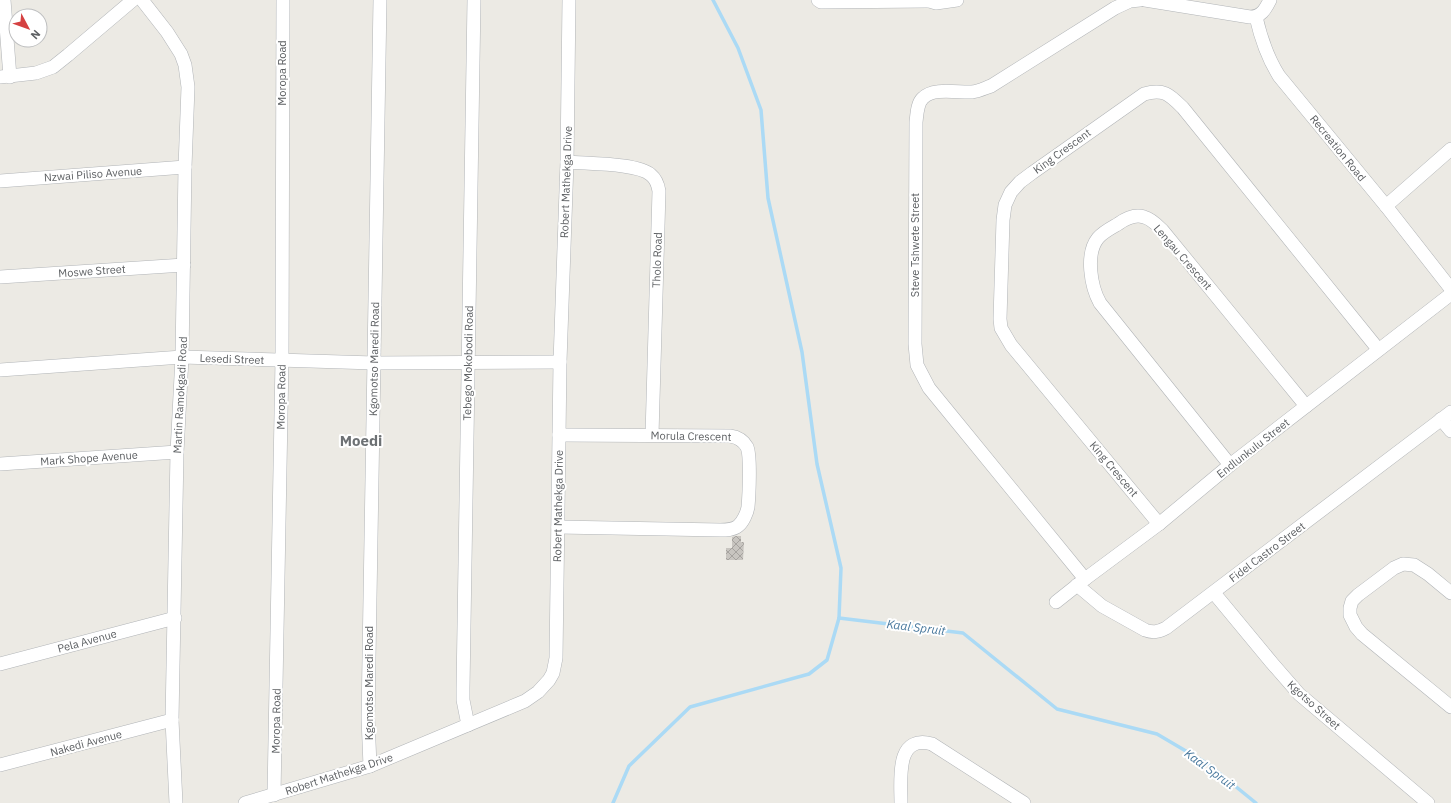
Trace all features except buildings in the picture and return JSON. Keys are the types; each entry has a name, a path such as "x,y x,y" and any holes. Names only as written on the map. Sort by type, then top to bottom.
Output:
{"street":[{"path":"4,0 5,77 36,73 53,67 68,56 132,0"},
{"name":"Martin Ramokgadi Road","path":"142,0 171,38 181,54 185,65 188,87 185,167 182,357 177,452 172,720 176,803"},
{"name":"Moropa Road","path":"274,795 282,360 282,0"},
{"name":"Kgomotso Maredi Road","path":"370,766 368,718 380,0"},
{"name":"Tebego Mokobodi Road","path":"468,726 463,694 474,0"},
{"name":"Robert Mathekga Drive","path":"245,803 370,766 468,726 532,697 544,686 553,673 556,658 560,362 567,162 569,0"},
{"path":"818,0 821,2 926,0 936,3 956,0"},
{"name":"Steve Tshwete Street","path":"1081,582 929,388 917,365 915,344 916,122 922,98 927,95 937,92 973,92 991,86 1112,4 1140,0"},
{"path":"1145,0 1256,17 1262,14 1270,0"},
{"name":"Recreation Road","path":"1256,17 1264,48 1270,62 1279,76 1386,206 1451,289"},
{"name":"King Crescent","path":"1159,524 1011,345 1002,328 1000,319 1001,273 1005,205 1011,192 1032,173 1144,94 1154,91 1169,94 1183,108 1378,349"},
{"path":"1386,206 1451,149"},
{"name":"Tholo Road","path":"567,162 639,168 650,174 656,181 659,191 652,435"},
{"name":"Nzwai Piliso Avenue","path":"0,182 185,167"},
{"name":"Lengau Crescent","path":"1230,465 1100,304 1092,284 1091,258 1097,240 1105,231 1125,219 1143,216 1163,231 1306,406"},
{"name":"Moswe Street","path":"0,277 184,265"},
{"name":"Endlunkulu Street","path":"1056,602 1159,524 1230,465 1451,294"},
{"name":"Lesedi Street","path":"0,370 182,357 374,363 560,362"},
{"path":"1446,415 1451,431"},
{"name":"Fidel Castro Street","path":"1081,582 1102,606 1145,630 1159,632 1214,593 1446,415"},
{"name":"Morula Crescent","path":"558,527 733,529 738,526 746,515 748,507 750,454 741,439 730,436 559,435"},
{"name":"Mark Shope Avenue","path":"0,464 177,452"},
{"path":"1451,593 1419,568 1409,564 1403,564 1394,568 1358,595 1352,601 1350,608 1353,622 1362,634 1451,707"},
{"name":"Kgotso Street","path":"1214,593 1299,694 1428,803"},
{"name":"Pela Avenue","path":"0,664 175,618"},
{"name":"Nakedi Avenue","path":"0,765 172,720"},
{"path":"901,803 901,768 903,758 908,749 914,744 922,742 932,744 1024,803"}],"waterway":[{"path":"713,0 738,48 761,110 768,198 802,352 817,464 841,568 839,618"},
{"name":"Kaal Spruit","path":"613,803 629,766 690,707 809,674 827,660 839,618 963,633 1057,709 1157,734 1208,764 1256,803"}],"district":[{"name":"Moedi","path":"361,440"}]}
